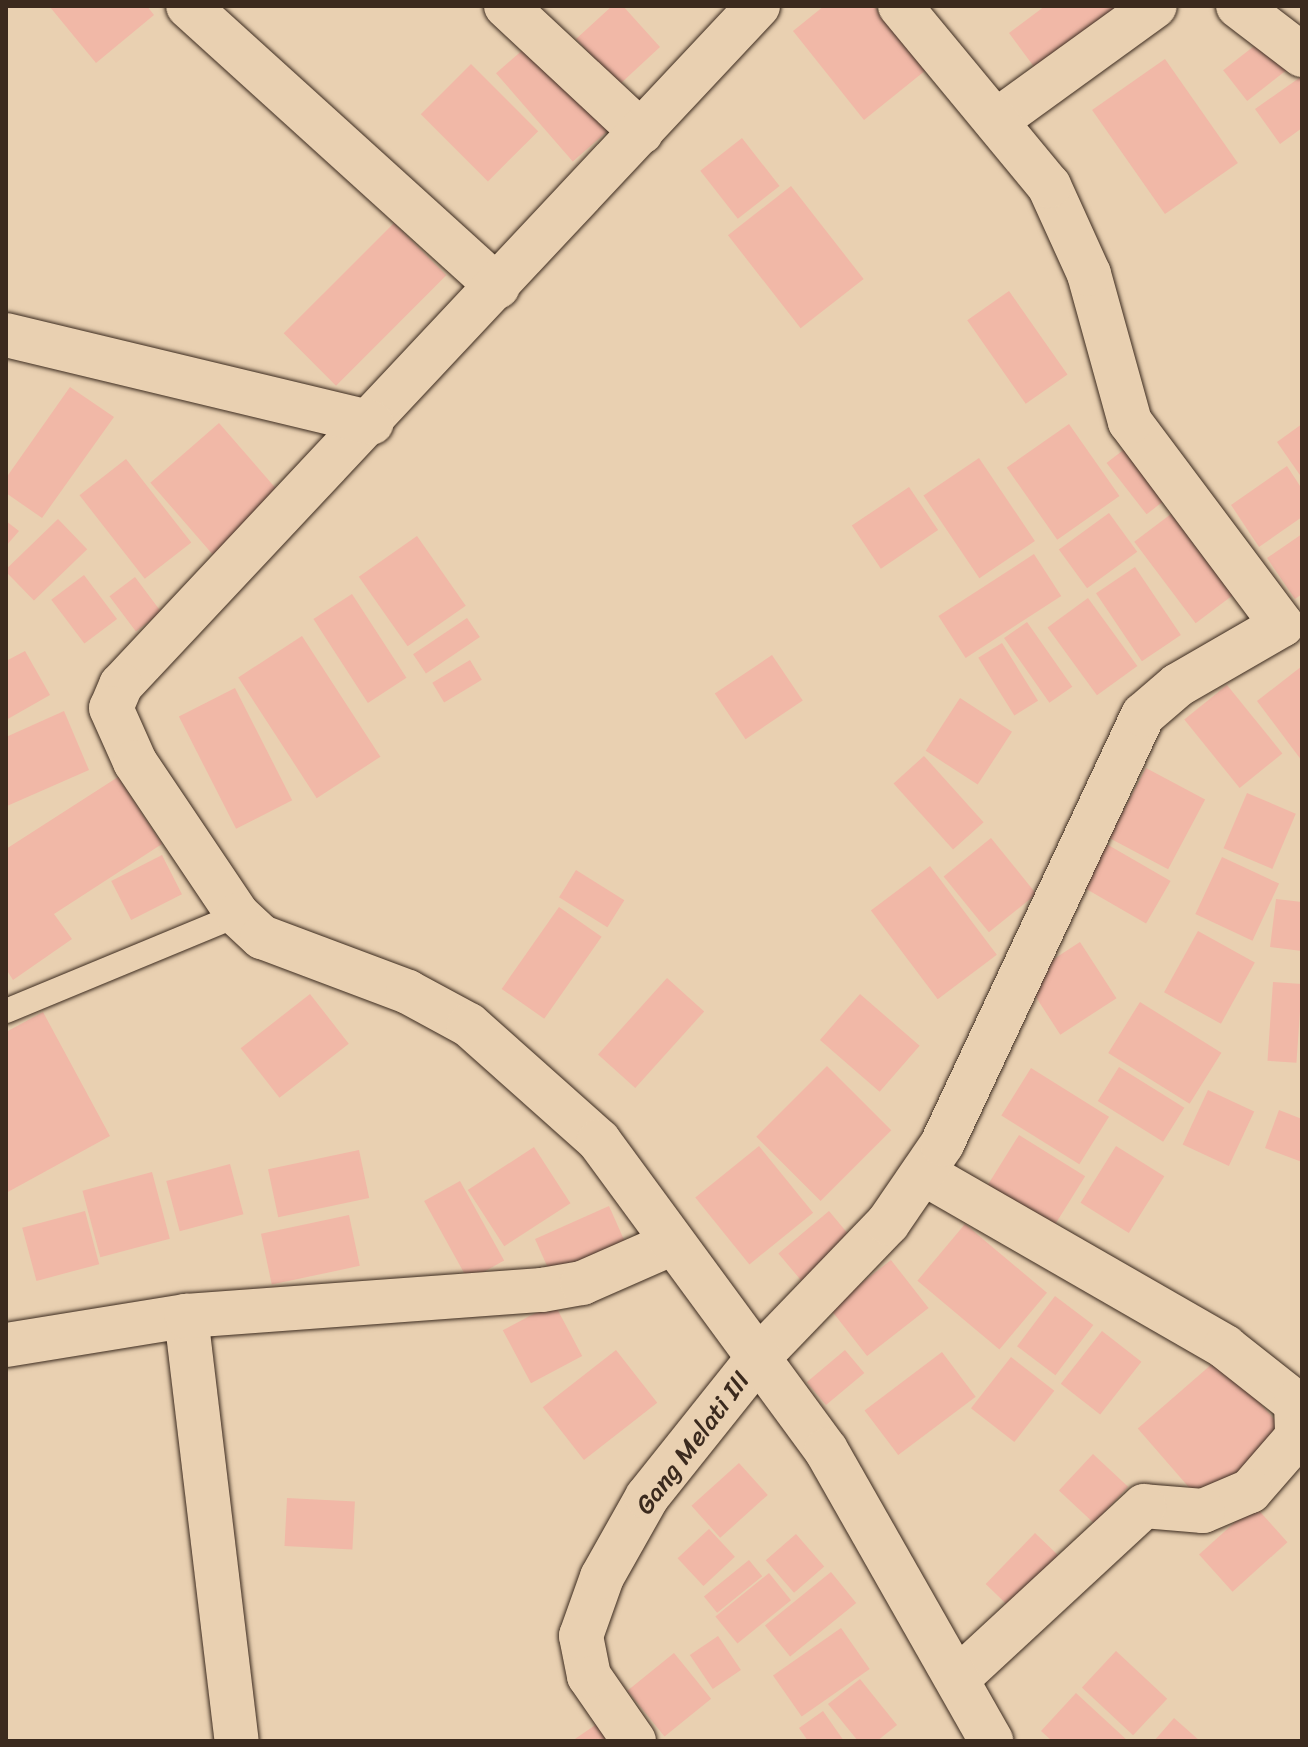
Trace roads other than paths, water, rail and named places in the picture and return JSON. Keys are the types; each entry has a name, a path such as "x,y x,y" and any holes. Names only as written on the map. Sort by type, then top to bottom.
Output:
{"street":[{"path":"188,6 498,287"},
{"path":"506,6 641,132"},
{"path":"758,6 372,423 121,685 111,708 121,739 238,915 288,952 408,992 469,1025 599,1141 671,1244 826,1450 991,1741"},
{"path":"900,6 1049,186 1089,274 1130,422 1292,636"},
{"path":"996,121 1154,6"},
{"path":"1238,6 1302,55"},
{"path":"6,335 372,423"},
{"name":"Gang Melati III","path":"634,1741 589,1676 581,1636 586,1614 647,1497 757,1359 888,1223 923,1173 1143,715 1178,685 1292,636"},
{"path":"923,1173 1225,1347 1296,1403 1297,1437 1250,1491 1203,1511 1144,1506 958,1678"},
{"path":"6,1345 186,1316 542,1290 582,1283 671,1244"},
{"path":"186,1316 237,1741"}],"lane":[{"path":"6,1011 238,915"}]}
